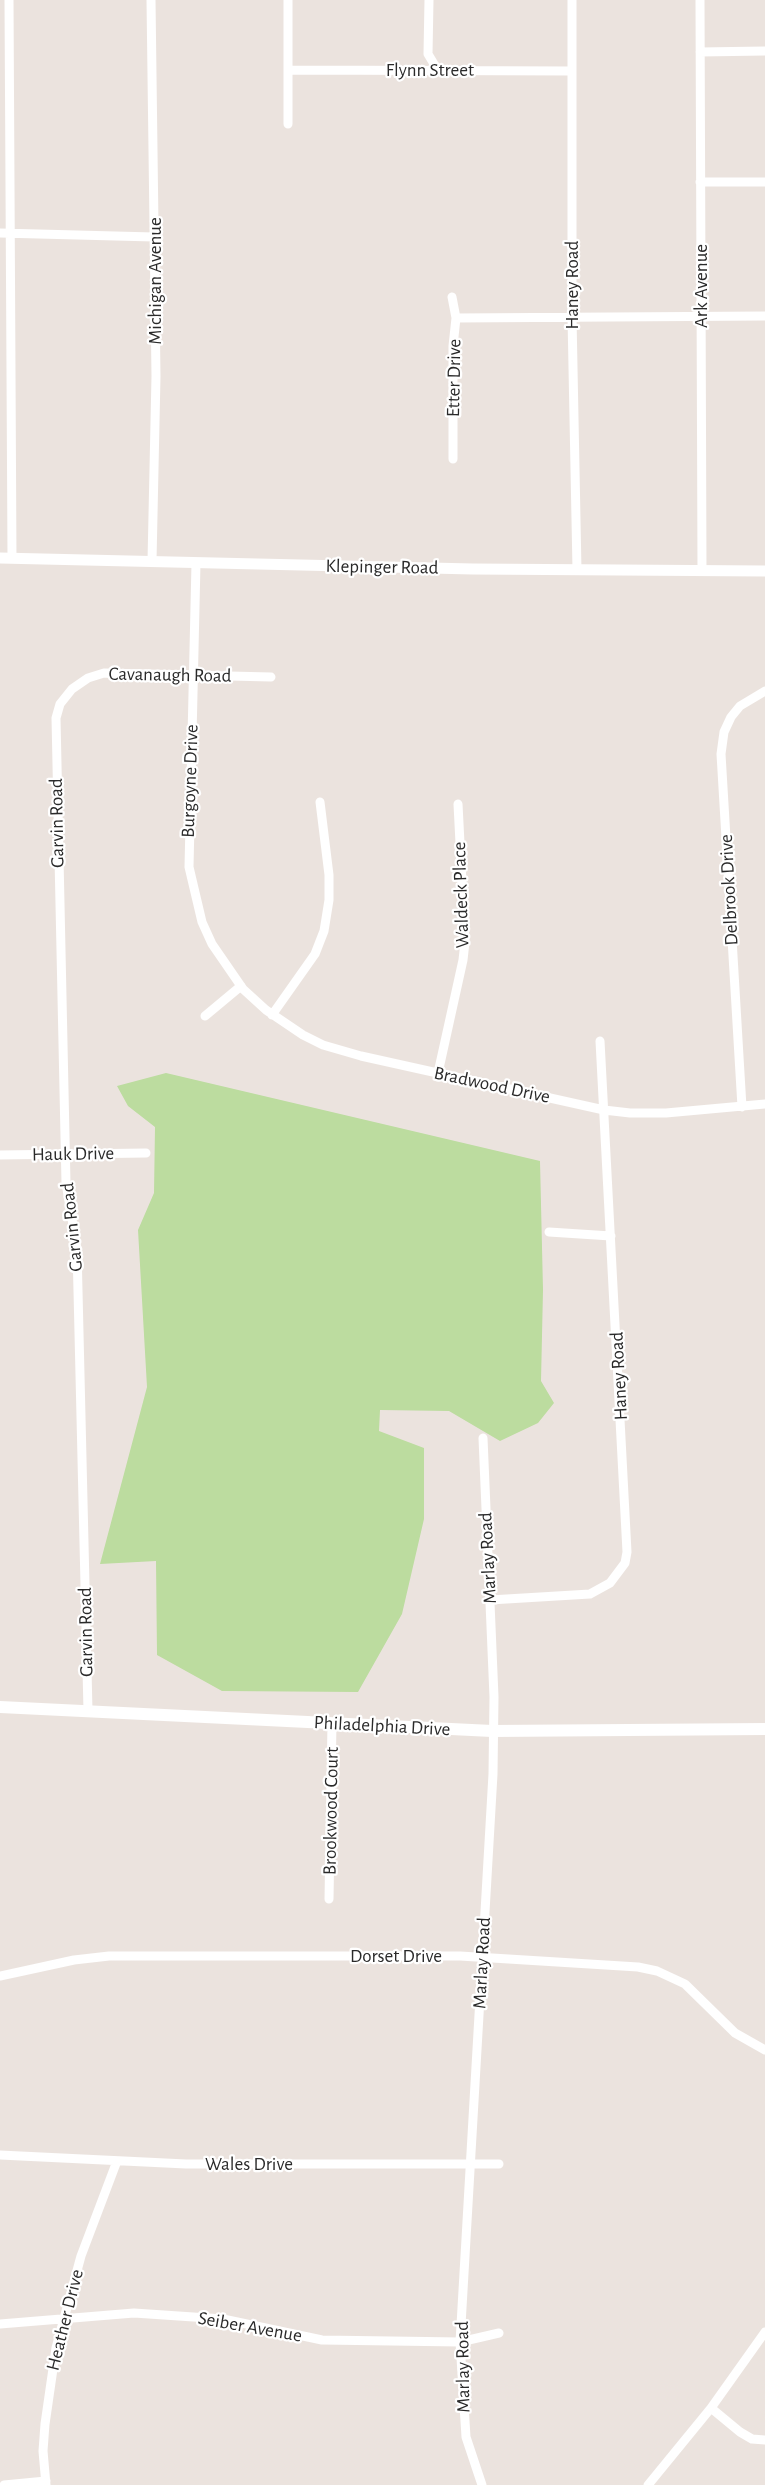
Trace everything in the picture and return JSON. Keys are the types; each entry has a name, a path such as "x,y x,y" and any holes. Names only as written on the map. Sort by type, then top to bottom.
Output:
{"main road":[{"name":"Philadelphia Drive","path":"0,1707 492,1731 765,1729"}],"street":[{"path":"6,558 11,233 9,0"},
{"name":"Michigan Avenue","path":"151,0 156,376 152,561"},
{"path":"288,0 288,124"},
{"path":"429,0 428,54 437,69"},
{"name":"Haney Road","path":"572,0 572,317 577,570"},
{"name":"Ark Avenue","path":"700,0 702,571"},
{"path":"700,52 765,51"},
{"name":"Flynn Street","path":"288,70 437,69 572,71"},
{"path":"700,182 765,182"},
{"path":"0,233 154,237"},
{"name":"Etter Drive","path":"452,297 456,318 453,346 453,459"},
{"path":"456,318 765,316"},
{"name":"Klepinger Road","path":"6,558 577,570 765,571"},
{"name":"Burgoyne Drive","path":"196,562 188,849 191,884 202,922 212,944 241,986"},
{"name":"Cavanaugh Road","path":"56,743 56,718 60,704 72,689 88,678 104,673 271,677"},
{"name":"Delbrook Drive","path":"742,1107 720,754 724,732 732,717 740,706 765,691"},
{"name":"Garvin Road","path":"56,743 65,1154 68,1197 77,1249 88,1711"},
{"path":"272,1015 316,954 324,931 329,900 329,875 320,802"},
{"name":"Waldeck Place","path":"438,1073 463,960 465,942 458,804"},
{"path":"204,1016 241,986"},
{"name":"Bradwood Drive","path":"241,986 272,1015 303,1036 342,1052 604,1110 630,1113 666,1113 765,1104"},
{"name":"Haney Road","path":"490,1600 590,1594 610,1583 625,1563 628,1545 600,1041"},
{"name":"Hauk Drive","path":"0,1155 146,1153"},
{"path":"549,1232 611,1236"},
{"name":"Marlay Road","path":"482,2485 466,2437 460,2342 493,1774 492,1731 494,1697 483,1438"},
{"name":"Brookwood Court","path":"329,1899 332,1723"},
{"name":"Dorset Drive","path":"0,1976 74,1960 109,1956 483,1958 638,1967 657,1971 685,1984 735,2033 765,2050"},
{"name":"Wales Drive","path":"0,2155 186,2164 499,2164"},
{"name":"Heather Drive","path":"46,2483 43,2451 54,2358 81,2256 117,2161"},
{"name":"Seiber Avenue","path":"0,2324 134,2313 223,2319 322,2340 460,2342 499,2334"},
{"path":"648,2485 711,2408 765,2332"},
{"path":"711,2408 740,2432 752,2438 765,2440"},
{"path":"4,2485 46,2483"}],"green space":[{"path":"166,1073 540,1161 543,1290 541,1381 554,1403 538,1423 500,1441 449,1411 380,1410 379,1431 424,1448 424,1519 402,1614 358,1692 222,1691 157,1655 156,1561 100,1564 147,1387 138,1230 154,1193 155,1127 128,1106 117,1086"}]}
